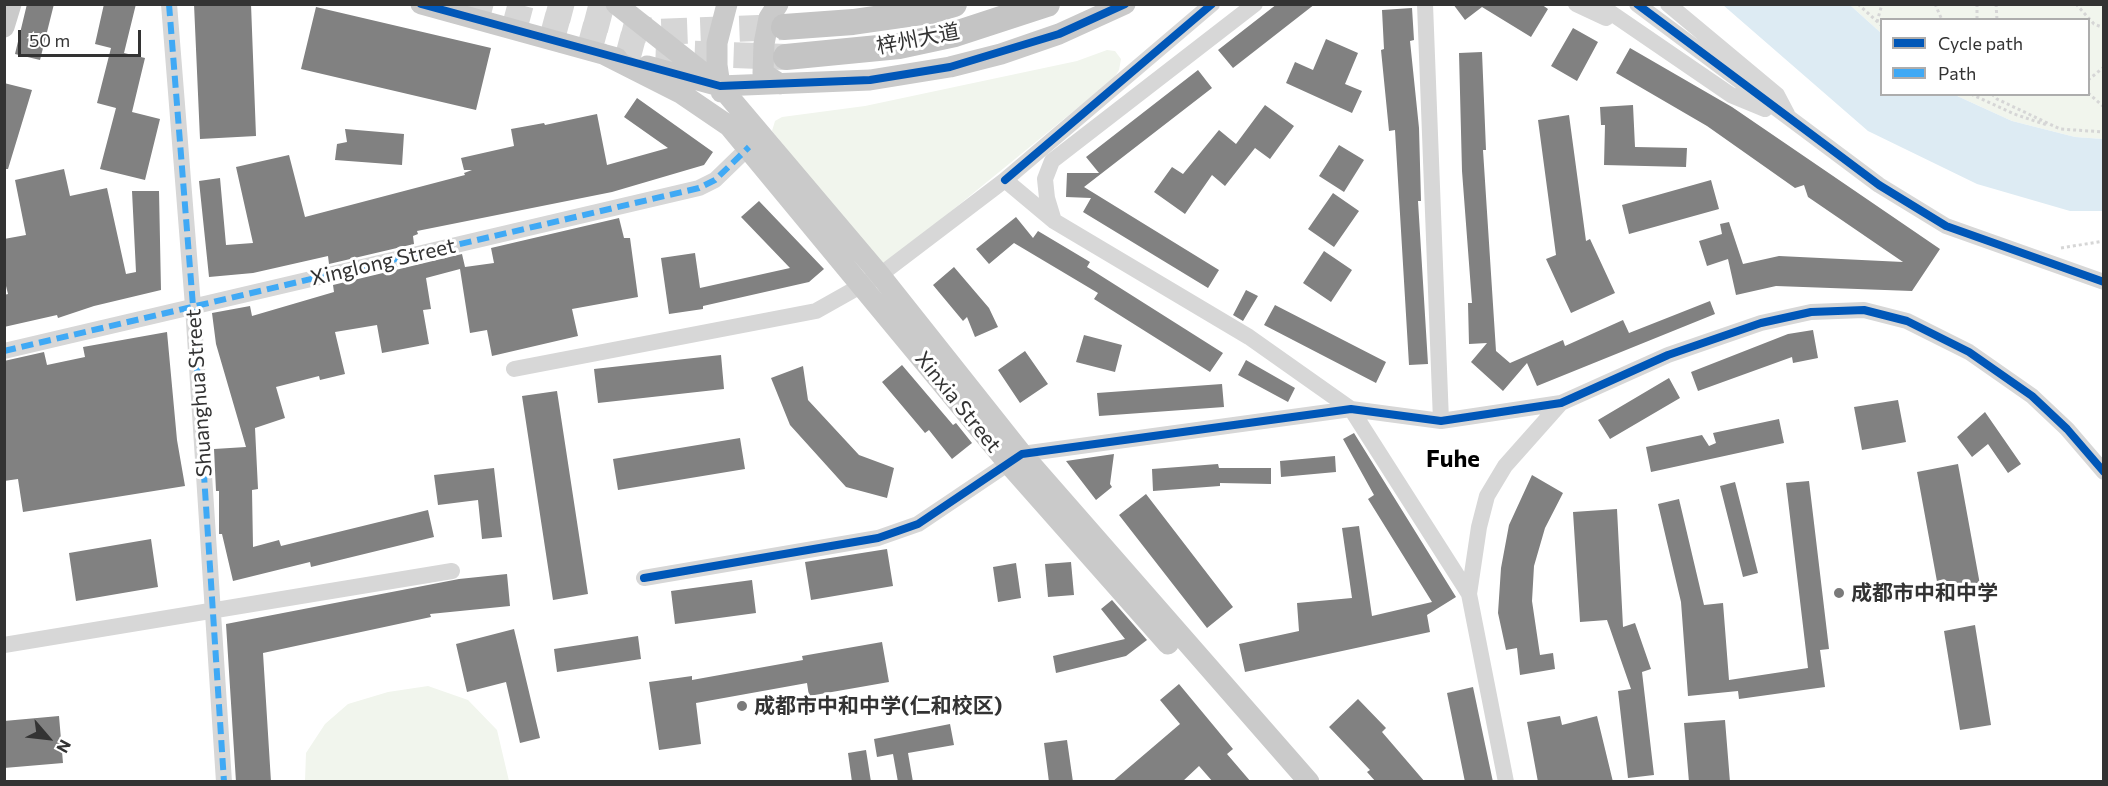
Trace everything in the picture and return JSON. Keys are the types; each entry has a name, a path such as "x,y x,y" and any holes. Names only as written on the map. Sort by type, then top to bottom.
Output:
{"highway":[{"name":"梓州大道","path":"781,16 853,22 930,11 954,4"},
{"name":"梓州大道","path":"786,57 899,46 955,34 1047,4"}],"main road":[{"path":"4,27 11,4"},
{"path":"421,4 720,86 870,80 950,67 1059,34 1125,4"},
{"name":"Xinxia Street","path":"616,4 720,86 871,280 1015,458 1291,782"},
{"path":"727,4 717,43 720,86 729,126"},
{"path":"780,84 764,73 764,44 769,18 781,16"},
{"name":"Xinxia Street","path":"603,54 682,93 729,126 871,280"},
{"name":"Xinxia Street","path":"1015,458 1309,782"}],"street":[{"name":"Shuanghua Street","path":"169,4 193,306 224,782"},
{"path":"514,369 816,311 871,280 1005,180 1212,4"},
{"path":"1054,221 1047,198 1045,179 1052,161 1255,4"},
{"path":"1425,4 1441,421"},
{"path":"1576,4 1640,33"},
{"path":"1598,4 1731,95 1791,120"},
{"path":"1637,4 1879,185 1946,226 2103,282"},
{"path":"1668,4 1777,95 1791,120"},
{"name":"Xinglong Street","path":"4,351 699,188 715,180 749,147"},
{"path":"1005,180 1054,221 1249,337 1351,409 1469,594"},
{"path":"644,578 878,538 918,524 1015,458 1351,409 1441,421 1561,403 1668,355 1761,323 1811,312 1864,310 1907,321 1969,352 2032,396 2067,429 2103,472"},
{"path":"1506,782 1469,594 1479,527 1487,496 1505,466 1561,403"},
{"path":"4,645 452,571"}],"path":[{"path":"1858,4 1880,25"},
{"path":"1877,22 1882,4"},
{"path":"1935,4 1941,18"},
{"path":"2076,4 2089,18"},
{"path":"2090,20 2103,28"},
{"path":"2090,78 2103,67"},
{"path":"2090,95 2103,107"},
{"path":"1975,96 2014,114 2060,129 2103,132"},
{"path":"1994,96 2060,129"},
{"path":"2053,264 2060,248 2103,241"}],"shaded area":[{"path":"1723,5 1850,5 1880,32 1880,96 1957,96 2012,121 2075,137 2103,139 2103,211 2070,211 1977,184 1868,131"},
{"path":"1850,5 2103,5 2103,139 2075,137 2012,121 1957,96 2090,96 2090,18 1880,18 1880,32"},
{"path":"1107,50 1115,51 1121,59 1119,70 1114,78 883,267 772,131 775,121 782,117 865,106 1077,61"},
{"path":"428,686 468,700 497,730 509,781 305,781 306,753 325,724 348,704 388,692"}],"building":[{"path":"27,4 54,4 40,60 15,54"},
{"path":"104,4 136,4 124,53 145,58 132,112 160,119 145,180 100,169 116,108 97,103 111,48 95,44"},
{"path":"194,4 251,4 256,136 200,139"},
{"path":"1277,4 1315,4 1233,68 1218,50"},
{"path":"1453,4 1541,4 1548,9 1531,37 1482,7 1465,20"},
{"path":"316,7 491,48 476,110 301,69"},
{"path":"1412,8 1414,40 1410,41 1419,128 1421,201 1418,201 1428,364 1409,365 1395,130 1389,131 1381,50 1384,49 1382,10"},
{"path":"1573,28 1598,42 1577,81 1551,66"},
{"path":"1326,39 1358,53 1345,84 1362,91 1352,113 1286,83 1295,62 1313,70"},
{"path":"1630,48 1732,107 1940,249 1912,291 1776,286 1736,295 1728,259 1707,266 1699,241 1722,234 1720,224 1729,222 1743,264 1779,256 1903,262 1808,197 1804,185 1795,188 1707,126 1616,73"},
{"path":"1482,52 1486,150 1483,150 1496,351 1510,363 1563,340 1565,346 1623,320 1629,333 1710,301 1715,314 1537,386 1527,363 1503,391 1471,362 1487,343 1469,344 1468,303 1472,303 1462,171 1459,53"},
{"path":"1198,70 1212,88 1084,187 1219,270 1208,288 1083,212 1091,198 1066,197 1067,173 1099,173 1086,157"},
{"path":"4,83 32,90 8,169 4,169"},
{"path":"637,98 713,152 704,165 612,192 417,231 418,234 413,236 414,244 329,264 328,256 253,273 209,277 199,181 220,178 226,245 253,243 236,167 289,155 305,217 465,175 464,173 472,170 464,170 461,158 514,146 511,129 544,123 545,125 597,114 607,165 668,148 624,117"},
{"path":"1265,105 1294,126 1270,159 1255,148 1225,186 1212,175 1185,214 1154,192 1172,167 1183,174 1219,130 1236,144"},
{"path":"1633,105 1635,147 1687,148 1686,167 1604,165 1605,125 1601,125 1600,107"},
{"path":"1569,115 1586,241 1590,239 1615,293 1571,313 1546,259 1556,255 1538,120"},
{"path":"345,129 404,134 402,165 335,160 337,144 347,142"},
{"path":"1339,145 1364,160 1344,192 1319,176"},
{"path":"64,169 70,196 107,188 126,274 136,272 132,191 159,191 161,290 94,306 58,318 57,315 4,327 4,295 8,294 4,278 4,239 26,235 15,180"},
{"path":"1711,180 1719,209 1629,234 1622,205"},
{"path":"1333,193 1359,211 1334,247 1308,229"},
{"path":"759,201 824,269 809,282 703,306 703,309 669,314 661,258 695,253 700,288 790,268 741,217"},
{"path":"1016,217 1033,238 1038,231 1090,262 1087,267 1223,353 1210,372 1094,299 1098,293 1014,243 989,264 976,249"},
{"path":"619,218 624,238 630,238 638,297 572,309 578,336 492,356 487,330 470,333 460,269 426,278 431,309 423,310 429,344 382,353 377,325 335,332 345,374 320,380 319,376 276,387 285,418 255,428 258,489 252,490 253,547 279,540 281,546 428,510 434,537 311,567 310,562 233,581 222,534 219,534 219,491 216,491 214,449 246,447 216,344 212,313 250,306 252,316 334,292 333,285 462,254 465,267 494,263 491,248"},
{"path":"1324,251 1352,270 1331,302 1303,283"},
{"path":"954,267 989,308 998,327 975,337 967,317 963,321 933,285"},
{"path":"1246,290 1258,296 1243,321 1233,315"},
{"path":"1275,305 1386,362 1376,383 1264,325"},
{"path":"1813,330 1818,358 1793,363 1792,357 1698,391 1691,372 1788,334"},
{"path":"167,332 177,440 185,486 23,512 18,479 4,481 4,361 44,352 47,365 85,357 83,347"},
{"path":"1084,335 1122,345 1115,372 1076,362"},
{"path":"1025,351 1048,384 1020,403 998,370"},
{"path":"721,355 724,389 598,403 594,369"},
{"path":"1246,360 1295,388 1288,402 1238,375"},
{"path":"902,365 953,425 956,423 972,443 952,459 929,430 925,433 882,382"},
{"path":"803,366 808,400 859,455 894,468 887,498 846,487 790,425 771,378"},
{"path":"1669,378 1680,398 1610,439 1598,420"},
{"path":"1222,384 1224,407 1099,416 1097,393"},
{"path":"557,391 588,594 553,600 522,396"},
{"path":"1898,400 1906,442 1862,450 1854,407"},
{"path":"1985,412 2021,464 2008,473 1988,444 1972,457 1957,437"},
{"path":"1779,419 1784,443 1651,472 1646,447 1702,435 1709,446 1716,443 1713,433"},
{"path":"1354,433 1456,597 1427,615 1430,632 1245,672 1239,644 1299,631 1297,603 1352,598 1342,528 1359,526 1372,616 1432,602 1368,499 1374,495 1343,439"},
{"path":"740,438 745,469 618,490 613,459"},
{"path":"1114,454 1110,484 1112,487 1096,500 1066,461"},
{"path":"1335,456 1336,472 1281,477 1280,461"},
{"path":"1218,464 1219,468 1271,468 1271,484 1220,483 1220,486 1153,491 1152,469"},
{"path":"1958,464 1981,590 1940,598 1917,472"},
{"path":"494,468 502,537 482,539 478,500 438,505 434,475"},
{"path":"1532,475 1563,493 1545,528 1534,566 1532,601 1540,655 1553,653 1555,669 1520,675 1517,648 1506,650 1498,613 1501,568 1509,525"},
{"path":"1809,481 1829,649 1820,650 1825,687 1739,699 1738,691 1688,696 1681,602 1658,504 1679,499 1704,605 1723,603 1729,680 1808,668 1786,483"},
{"path":"1735,482 1758,573 1743,577 1720,486"},
{"path":"1146,494 1233,607 1207,628 1119,515"},
{"path":"1617,509 1623,627 1635,623 1651,669 1642,672 1654,775 1628,778 1618,691 1631,689 1607,620 1580,622 1573,512"},
{"path":"151,539 158,587 76,601 69,553"},
{"path":"887,549 893,586 811,600 805,562"},
{"path":"1071,562 1074,595 1048,597 1045,564"},
{"path":"1016,563 1021,598 998,602 993,567"},
{"path":"507,574 510,606 430,614 431,617 263,653 271,782 236,782 226,624 459,579"},
{"path":"752,580 756,613 675,624 671,591"},
{"path":"1112,600 1147,640 1126,656 1056,673 1053,656 1125,639 1101,609"},
{"path":"1975,625 1991,725 1960,730 1944,631"},
{"path":"514,629 540,738 520,743 506,682 467,692 456,644"},
{"path":"638,636 641,659 557,672 554,649"},
{"path":"882,642 889,682 809,696 807,683 696,703 701,744 659,750 649,682 692,676 692,680 803,660 802,656"},
{"path":"1179,684 1233,749 1227,754 1251,782 1213,782 1199,766 1182,782 1112,782 1180,724 1160,700"},
{"path":"1473,687 1493,782 1465,782 1447,693"},
{"path":"1358,699 1386,728 1382,732 1425,782 1376,782 1367,772 1370,770 1329,727"},
{"path":"59,716 63,763 4,768 4,721"},
{"path":"1560,716 1562,725 1597,716 1613,782 1538,782 1527,722"},
{"path":"1725,720 1730,782 1689,782 1684,723"},
{"path":"950,724 954,745 908,753 913,782 898,782 893,754 877,757 874,739"},
{"path":"1067,740 1073,782 1049,782 1044,743"},
{"path":"866,750 871,782 852,782 848,753"}],"tunnel":[{"path":"467,4 646,52 786,57"},
{"path":"548,4 655,32 784,27"}],"marked path":[{"path":"169,4 193,306 224,782"},
{"path":"4,351 699,188 715,180 749,147"}],"cycle path":[{"path":"421,4 720,86 870,80 950,67 1059,34 1125,4"},
{"path":"1005,180 1212,4"},
{"path":"1637,4 1879,185 1946,226 2104,282"},
{"path":"644,578 878,538 918,524 1022,454 1351,409 1441,421 1561,403 1668,355 1761,323 1811,312 1864,310 1907,321 1969,352 2032,396 2067,429 2104,472"}],"place":[{"name":"成都市中和中学","path":"1839,593"},
{"name":"成都市中和中学(仁和校区)","path":"742,706"}],"district":[{"name":"Fuhe","path":"1453,459"}]}
